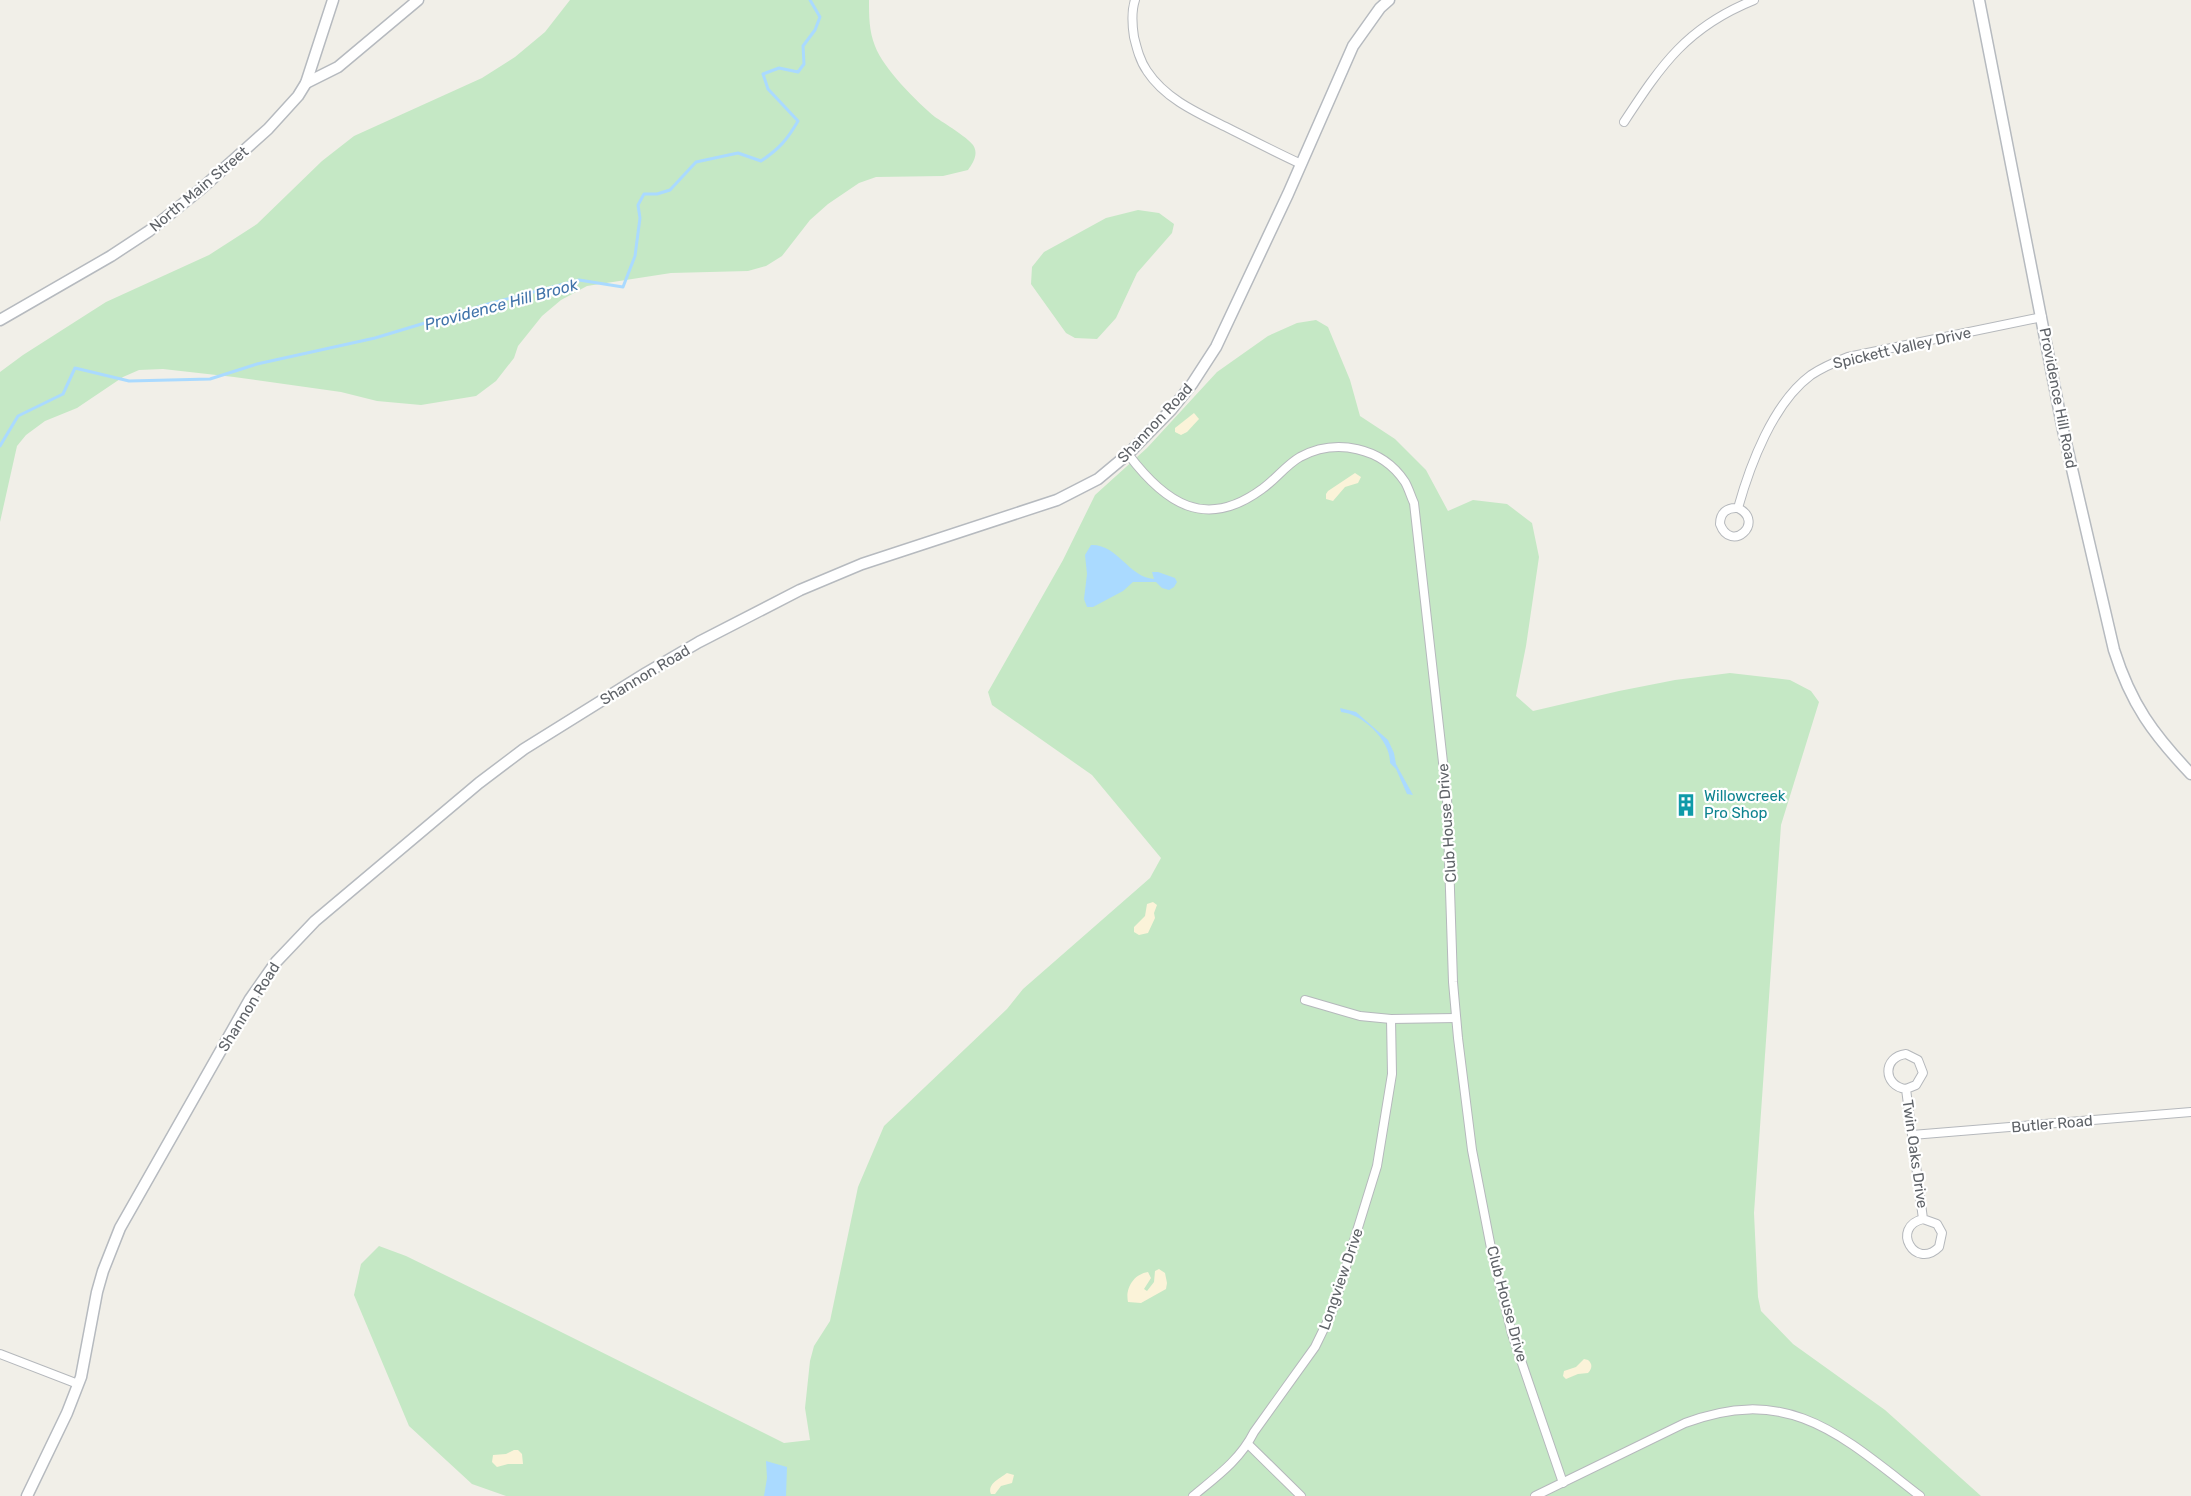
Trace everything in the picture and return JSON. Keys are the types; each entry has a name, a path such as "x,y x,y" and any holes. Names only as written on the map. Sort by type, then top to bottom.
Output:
{"street":[{"name":"North Main Street","path":"0,320 111,256 149,231 201,189 268,129 298,96 306,83 333,0"},
{"path":"306,83 338,67 418,0"},
{"path":"1135,0 1132,9 1132,27 1138,52 1146,70 1157,84 1171,97 1194,111 1301,164"},
{"name":"Shannon Road","path":"27,1496 84,1368 100,1281 120,1228 262,980 276,962 315,921 524,749 646,673 789,596 862,564 1057,500 1098,479 1128,454 1171,410 1205,366 1301,164 1353,45 1380,8 1389,0"},
{"path":"1624,122 1662,66 1678,48 1714,19 1754,0"},
{"name":"Providence Hill Road","path":"1979,0 2063,430 2121,673 2130,694 2154,733 2191,774"},
{"name":"Spickett Valley Drive","path":"1738,508 1750,468 1779,411 1809,377 1827,365 1857,355 2042,317"},
{"name":"Club House Drive","path":"1128,454 1157,488 1177,502 1199,509 1222,509 1244,501 1264,488 1299,458 1319,449 1341,446 1362,450 1382,459 1405,483 1414,503 1445,776 1450,843 1453,982 1472,1150 1491,1248 1512,1334 1563,1483"},
{"path":"1305,1000 1360,1016 1391,1019 1456,1018"},
{"name":"Longview Drive","path":"1193,1496 1235,1461 1248,1444 1254,1432 1315,1347 1332,1312 1377,1166 1392,1074 1391,1019"},
{"name":"Twin Oaks Drive","path":"1902,1054 1916,1058 1922,1070 1918,1083 1906,1089 1895,1086 1888,1074 1890,1063 1902,1054"},
{"name":"Twin Oaks Drive","path":"1906,1089 1923,1219"},
{"name":"Butler Road","path":"1912,1135 2191,1112"},
{"name":"Twin Oaks Drive","path":"1923,1219 1937,1224 1942,1233 1939,1247 1927,1254 1913,1250 1907,1240 1907,1233 1911,1226 1923,1219"},
{"path":"0,1354 78,1384"},
{"path":"1535,1496 1685,1423 1705,1416 1747,1409 1782,1412 1814,1422 1833,1432 1920,1496"},
{"path":"1248,1444 1301,1496"}],"green space":[{"path":"570,0 869,0 872,35 885,64 928,111 973,145 975,158 968,170 943,176 876,177 859,183 828,204 810,220 782,256 766,266 748,271 671,273 587,286 561,300 542,316 518,346 514,358 496,381 476,396 421,405 377,401 341,392 234,377 163,369 139,370 123,377 77,408 45,421 26,435 17,446 0,522 0,372 106,302 209,255 257,224 322,161 354,136 482,78 515,57 545,32"},
{"path":"1138,210 1159,213 1174,224 1172,233 1137,273 1116,318 1097,339 1075,338 1066,333 1031,284 1032,267 1044,252 1106,218"},
{"path":"1316,320 1328,327 1350,380 1360,416 1395,439 1426,470 1448,511 1473,500 1507,504 1532,523 1539,557 1516,696 1533,711 1675,680 1730,673 1790,680 1811,691 1819,702 1781,825 1754,1213 1758,1297 1761,1311 1793,1344 1885,1410 1981,1496 506,1496 472,1484 409,1426 354,1295 361,1264 379,1246 406,1256 784,1443 810,1440 805,1408 810,1361 814,1346 830,1321 858,1187 884,1126 1007,1009 1023,989 1150,878 1161,858 1092,775 992,705 988,692 1063,560 1095,495 1147,448 1217,372 1268,336 1297,323"}],"sand":[{"path":"1194,413 1199,419 1187,432 1181,435 1175,432 1175,428"},
{"path":"1355,473 1361,477 1358,483 1345,487 1333,501 1326,499 1328,491"},
{"path":"1153,902 1157,905 1155,918 1148,933 1139,935 1134,932 1134,927 1145,916 1147,904"},
{"path":"1159,1269 1165,1273 1166,1289 1141,1303 1128,1302 1129,1287 1132,1282 1143,1273 1148,1272 1151,1278 1144,1289 1147,1291 1154,1282 1155,1271"},
{"path":"1584,1359 1588,1360 1591,1365 1588,1373 1566,1379 1563,1376 1564,1371 1576,1367"},
{"path":"514,1450 522,1454 523,1464 497,1467 492,1462 493,1455 506,1454"},
{"path":"1007,1473 1014,1475 1012,1483 1001,1486 995,1494 991,1494 992,1485"}],"water":[{"path":"1091,545 1109,550 1145,577 1154,579 1152,572 1158,572 1175,578 1177,582 1169,590 1162,588 1156,582 1133,582 1123,591 1093,607 1087,607 1084,599 1087,574 1085,555"},
{"path":"1340,708 1356,712 1388,740 1396,764 1413,795 1407,794 1396,769 1390,763 1386,746 1381,738 1366,723 1341,712"},
{"path":"766,1461 787,1467 786,1496 764,1496 767,1478"}],"waterway":[{"name":"Providence Hill Brook","path":"0,446 18,416 63,394 75,368 129,381 210,379 257,364 375,338 488,304 579,280 623,287 635,256 640,218 638,205 644,194 657,194 670,190 696,162 738,153 761,161 778,148 794,128 798,121 768,89 763,74 779,68 798,72 804,64 803,46 815,30 820,17 810,0"}],"place":[{"name":"Willowcreek Pro Shop","path":"1686,805"}]}
